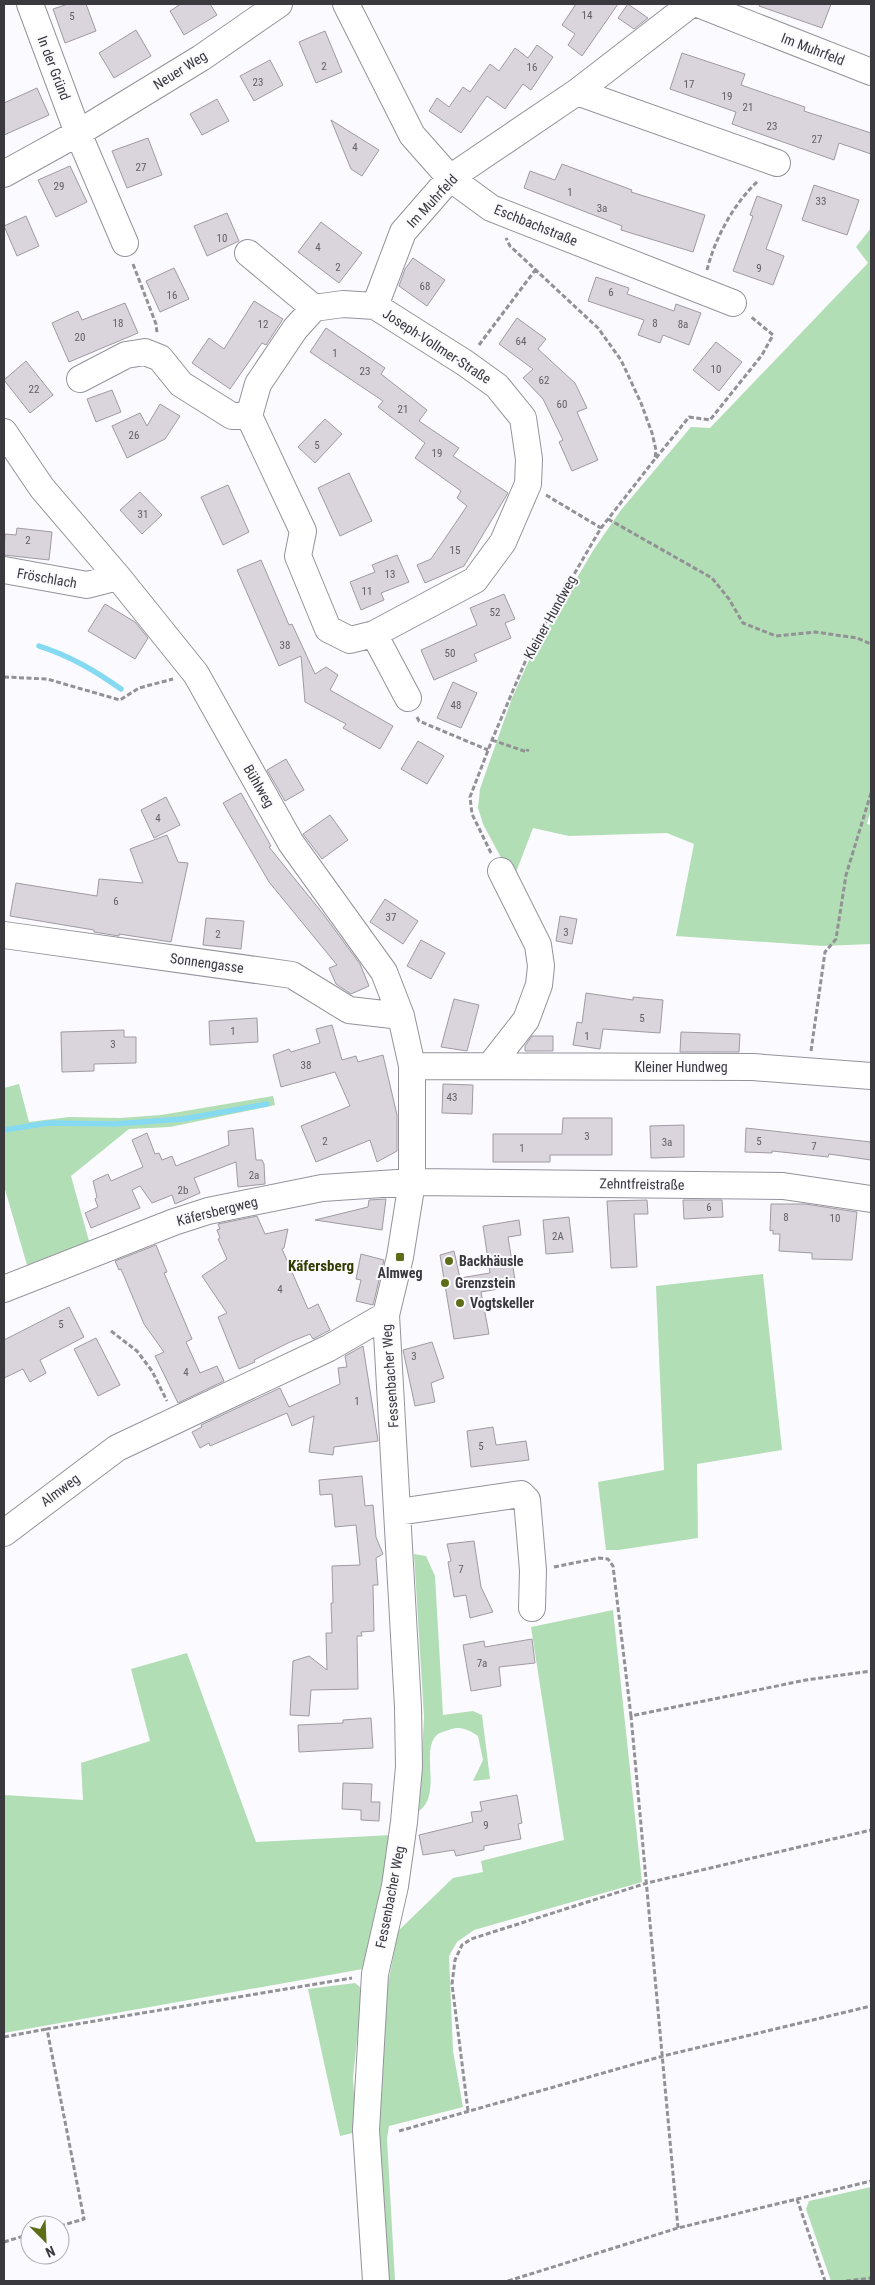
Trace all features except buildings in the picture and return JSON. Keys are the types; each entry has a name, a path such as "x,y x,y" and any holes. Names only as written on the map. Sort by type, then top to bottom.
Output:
{"street":[{"name":"In der Gründ","path":"30,4 78,132"},
{"name":"Neuer Weg","path":"4,174 201,58 279,4"},
{"name":"Eschbachstraße","path":"346,4 412,135 450,178 491,208 734,303"},
{"name":"Im Muhrfeld","path":"375,306 403,232 450,178 577,92 691,4"},
{"name":"Im Muhrfeld","path":"698,4 871,72"},
{"path":"577,92 777,163"},
{"path":"78,132 125,243"},
{"path":"80,378 126,355 145,352 160,358 181,384 232,416 249,416 258,384 295,329 314,308 248,253"},
{"name":"Joseph-Vollmer-Straße","path":"249,416 303,531 298,556 328,629 350,640 374,634 475,580 502,542 528,484 529,459 523,418 497,386 465,363 375,306 343,304 314,308"},
{"name":"Bühlweg","path":"4,432 42,488 118,577 196,674 292,843 384,972 401,1016 412,1066 412,1182"},
{"name":"Fröschlach","path":"4,570 87,585 118,577"},
{"path":"374,634 408,698"},
{"path":"490,1066 526,1020 539,985 541,966 538,945 501,871"},
{"name":"Sonnengasse","path":"4,935 292,976 348,1010 401,1016"},
{"name":"Kleiner Hundweg","path":"412,1066 753,1067 871,1076"},
{"name":"Zehntfreistraße","path":"412,1182 783,1186 871,1199"},
{"name":"Käfersbergweg","path":"4,1288 174,1222 208,1211 322,1188 412,1182"},
{"name":"Fessenbacher Weg","path":"376,2281 366,2130 375,1974 395,1886 409,1767 409,1719 386,1315 400,1258 412,1182"},
{"name":"Almweg","path":"4,1533 117,1448 329,1348 386,1315"},
{"path":"398,1512 521,1494 527,1500 533,1570 532,1608"}],"path":[{"path":"702,291 708,265 728,218 750,188 777,163"},
{"path":"491,208 510,246 598,328 621,360 652,434 656,450 655,459"},
{"path":"125,243 156,324 160,358"},
{"path":"465,363 536,270"},
{"name":"Kleiner Hundweg","path":"501,871 472,814 470,797 492,740 531,648 601,528 689,417 710,420 762,355 773,335 734,303"},
{"path":"528,484 601,528"},
{"path":"608,519 712,578 729,599 743,624 776,636 815,632 856,638 871,644"},
{"path":"4,677 47,679 120,700 139,688 196,674"},
{"path":"408,698 419,721 488,750"},
{"path":"492,740 527,752 528,749"},
{"path":"808,1071 825,952 836,939 846,875 871,793"},
{"path":"111,1331 137,1351 152,1372 177,1419"},
{"path":"533,1570 599,1558 608,1559 613,1566 631,1716 678,2228"},
{"path":"631,1716 806,1680 871,1671"},
{"path":"468,2112 452,1984 454,1960 462,1945 471,1938 647,1883 871,1830"},
{"path":"4,2037 375,1974"},
{"path":"399,2131 663,2056 871,2006"},
{"path":"47,2029 84,2219 70,2223"},
{"path":"508,2281 678,2228 871,2181"},
{"path":"797,2199 825,2281"},
{"path":"4,2242 20,2237"},
{"path":"846,2281 871,2278"}],"green space":[{"path":"871,228 871,810 867,824 871,825 871,944 823,946 676,936 694,844 667,833 569,836 533,828 513,880 483,824 478,808 480,789 512,698 531,656 594,549 621,510 691,427 710,428 868,263 856,247"},
{"path":"19,1084 29,1122 69,1117 120,1118 161,1115 273,1096 275,1105 170,1127 129,1129 71,1176 89,1241 27,1265 4,1186 4,1088"},
{"path":"763,1274 782,1450 697,1464 698,1538 618,1550 606,1550 598,1482 664,1470 656,1286"},
{"path":"414,1554 426,1556 435,1576 443,1715 473,1711 482,1715 490,1779 473,1781 483,1760 478,1736 461,1728 438,1734 430,1750 431,1783 429,1794 426,1803 419,1811 424,1717"},
{"path":"613,1610 642,1882 474,1930 457,1942 449,1956 453,2051 463,2107 389,2126 387,2139 395,2281 387,2281 379,2129 379,2032 398,1931 453,1878 483,1872 481,1861 564,1840 531,1627"},
{"path":"187,1653 256,1842 392,1835 363,1969 4,2033 4,1795 83,1800 81,1763 150,1741 131,1669"},
{"path":"355,1983 360,1987 362,1993 353,2078 357,2132 340,2136 308,1989"},
{"path":"871,2187 871,2281 831,2281 806,2209 809,2201"}],"waterway":[{"path":"39,646 82,664 121,689"},
{"path":"4,1130 49,1123 115,1124 183,1119 267,1104"}],"place":[{"name":"Almweg","path":"400,1257"},
{"name":"Backhäusle","path":"449,1261"},
{"name":"Grenzstein","path":"445,1283"},
{"name":"Vogtskeller","path":"460,1303"}],"district":[{"name":"Käfersberg","path":"321,1266"}]}
